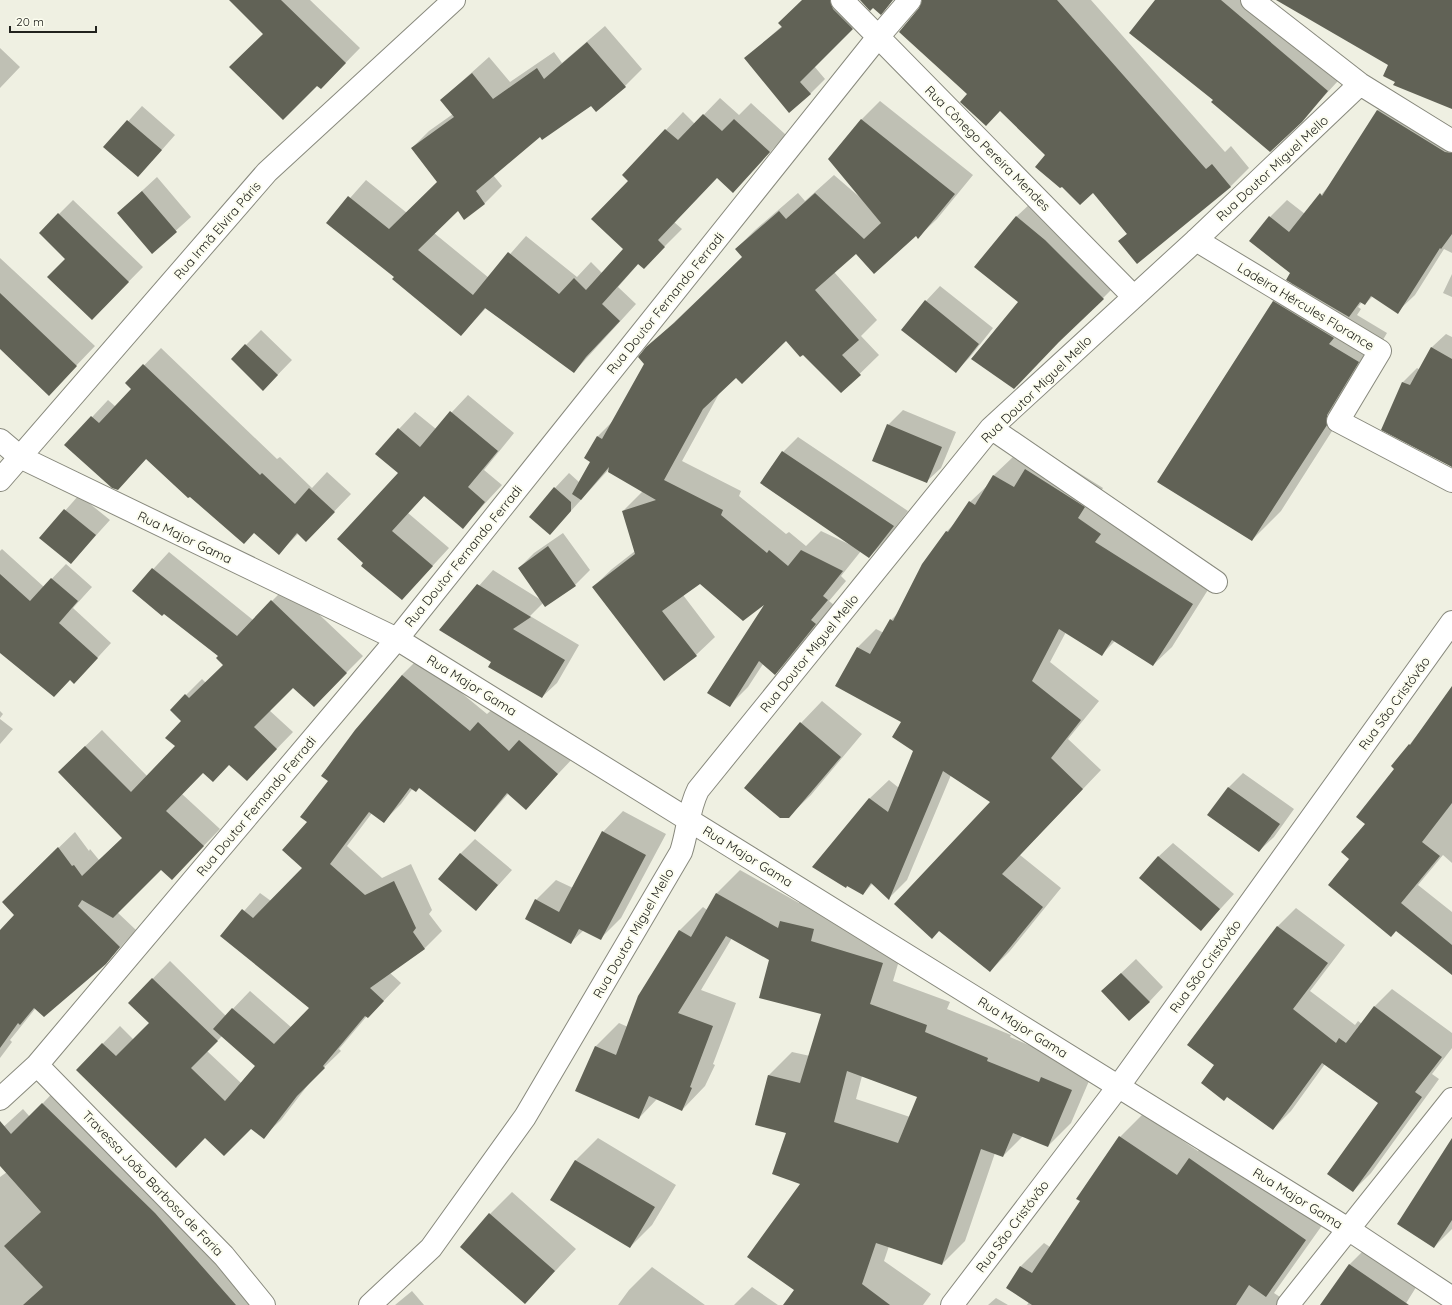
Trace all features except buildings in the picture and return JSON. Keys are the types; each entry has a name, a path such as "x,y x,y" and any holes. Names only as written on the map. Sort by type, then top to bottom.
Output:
{"street":[{"name":"Rua Irmã Elvira Páris","path":"0,480 267,172 454,0"},
{"name":"Rua Cônego Pereira Mendes","path":"842,0 1134,297"},
{"name":"Rua Doutor Fernando Ferradi","path":"0,1099 37,1065 397,639 878,37 910,0"},
{"path":"1252,0 1360,84 1452,141"},
{"name":"Rua Doutor Miguel Mello","path":"370,1305 431,1248 525,1117 681,852 688,819 698,790 991,428 1196,240 1360,84"},
{"name":"Ladeira Hércules Florance","path":"1196,240 1380,351 1338,421 1452,481"},
{"path":"991,428 1216,582"},
{"name":"Rua Major Gama","path":"0,440 20,457 397,639 1348,1229 1452,1298"},
{"name":"Rua São Cristóvão","path":"952,1305 1118,1087 1452,622"},
{"name":"Travessa João Barbosa de Faria","path":"37,1065 224,1256 264,1305"},
{"path":"1288,1305 1452,1099"}]}
